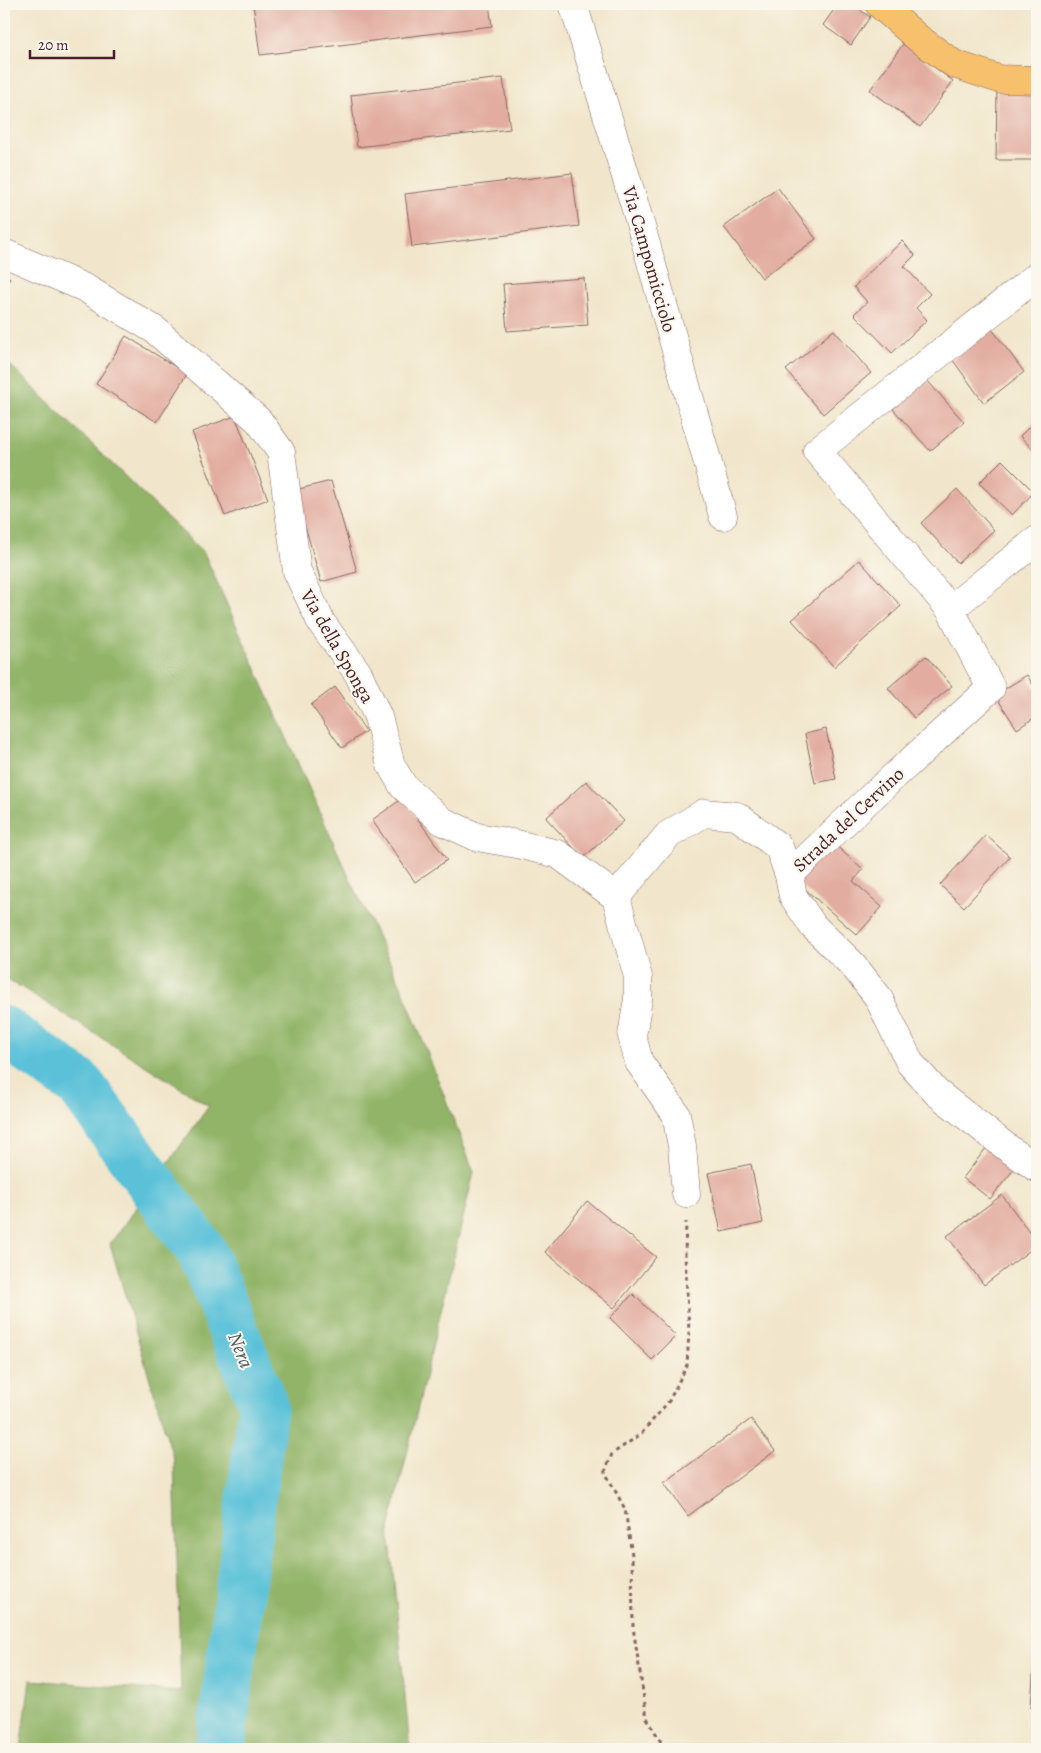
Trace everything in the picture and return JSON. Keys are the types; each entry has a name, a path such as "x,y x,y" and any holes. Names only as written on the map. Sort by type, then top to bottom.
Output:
{"main road":[{"path":"879,4 918,38 954,64 999,79 1037,80"}],"street":[{"name":"Via Campomicciolo","path":"572,4 638,216 723,516"},
{"name":"Via della Sponga","path":"4,253 85,288 156,330 259,421 281,452 297,571 321,622 358,673 378,717 391,764 403,786 442,821 477,837 558,854 616,897"},
{"path":"1037,276 817,451 950,609 1037,540"},
{"name":"Strada del Cervino","path":"616,897 668,835 704,813 738,816 779,847 789,875 867,800 991,688 950,609"},
{"path":"789,875 793,896 813,926 853,965 878,997 910,1063 937,1092 1009,1149 1037,1168"},
{"path":"616,897 638,977 638,999 632,1036 639,1062 676,1114 682,1146 686,1194"}],"path":[{"path":"665,1749 647,1718 632,1627 632,1555 625,1509 605,1472 612,1454 641,1434 669,1401 687,1365 689,1332 685,1254 686,1194"}],"green space":[{"path":"4,359 204,553 343,864 402,988 474,1172 389,1529 410,1749 21,1749 30,1680 181,1692 174,1461 110,1244 209,1106 21,987 4,979"}],"building":[{"path":"253,4 489,4 492,26 260,55"},
{"path":"838,4 852,4 870,17 851,45 823,25"},
{"path":"903,44 953,81 920,127 870,90"},
{"path":"503,78 510,129 357,147 351,95"},
{"path":"997,90 1036,90 1036,160 996,160"},
{"path":"572,173 579,226 412,247 405,194"},
{"path":"778,188 816,239 762,278 724,227"},
{"path":"902,241 915,255 904,266 930,294 916,308 927,320 892,353 854,314 867,302 854,287"},
{"path":"4,274 10,278 4,288"},
{"path":"584,278 588,325 507,331 503,284"},
{"path":"992,329 1024,372 984,403 952,359"},
{"path":"834,330 871,373 823,414 786,370"},
{"path":"126,336 187,374 157,422 96,384"},
{"path":"926,379 964,422 930,451 893,409"},
{"path":"235,416 268,499 225,516 192,432"},
{"path":"1037,419 1037,454 1020,436"},
{"path":"1002,460 1034,492 1012,515 979,483"},
{"path":"331,481 357,572 321,582 295,490"},
{"path":"957,489 994,530 958,563 921,523"},
{"path":"859,560 901,606 834,667 792,620"},
{"path":"926,656 952,686 914,718 888,688"},
{"path":"1027,675 1037,692 1037,716 1017,729 995,695"},
{"path":"335,687 366,731 342,748 311,705"},
{"path":"826,729 836,779 815,783 805,734"},
{"path":"586,781 624,821 583,858 546,818"},
{"path":"403,798 447,860 415,882 372,820"},
{"path":"986,835 1010,857 964,907 940,885"},
{"path":"831,841 863,870 853,881 882,907 857,935 796,881"},
{"path":"987,1147 1015,1168 990,1199 963,1178"},
{"path":"751,1164 763,1223 721,1232 708,1173"},
{"path":"1002,1195 1037,1242 1037,1245 984,1285 947,1236"},
{"path":"587,1201 656,1257 614,1308 545,1252"},
{"path":"633,1294 676,1336 652,1360 610,1318"},
{"path":"751,1419 775,1451 688,1516 664,1483"},
{"path":"1034,1660 1037,1660 1037,1707 1031,1707"}],"waterway":[{"name":"Nera","path":"4,1031 79,1084 202,1252 263,1405 220,1749"}]}
